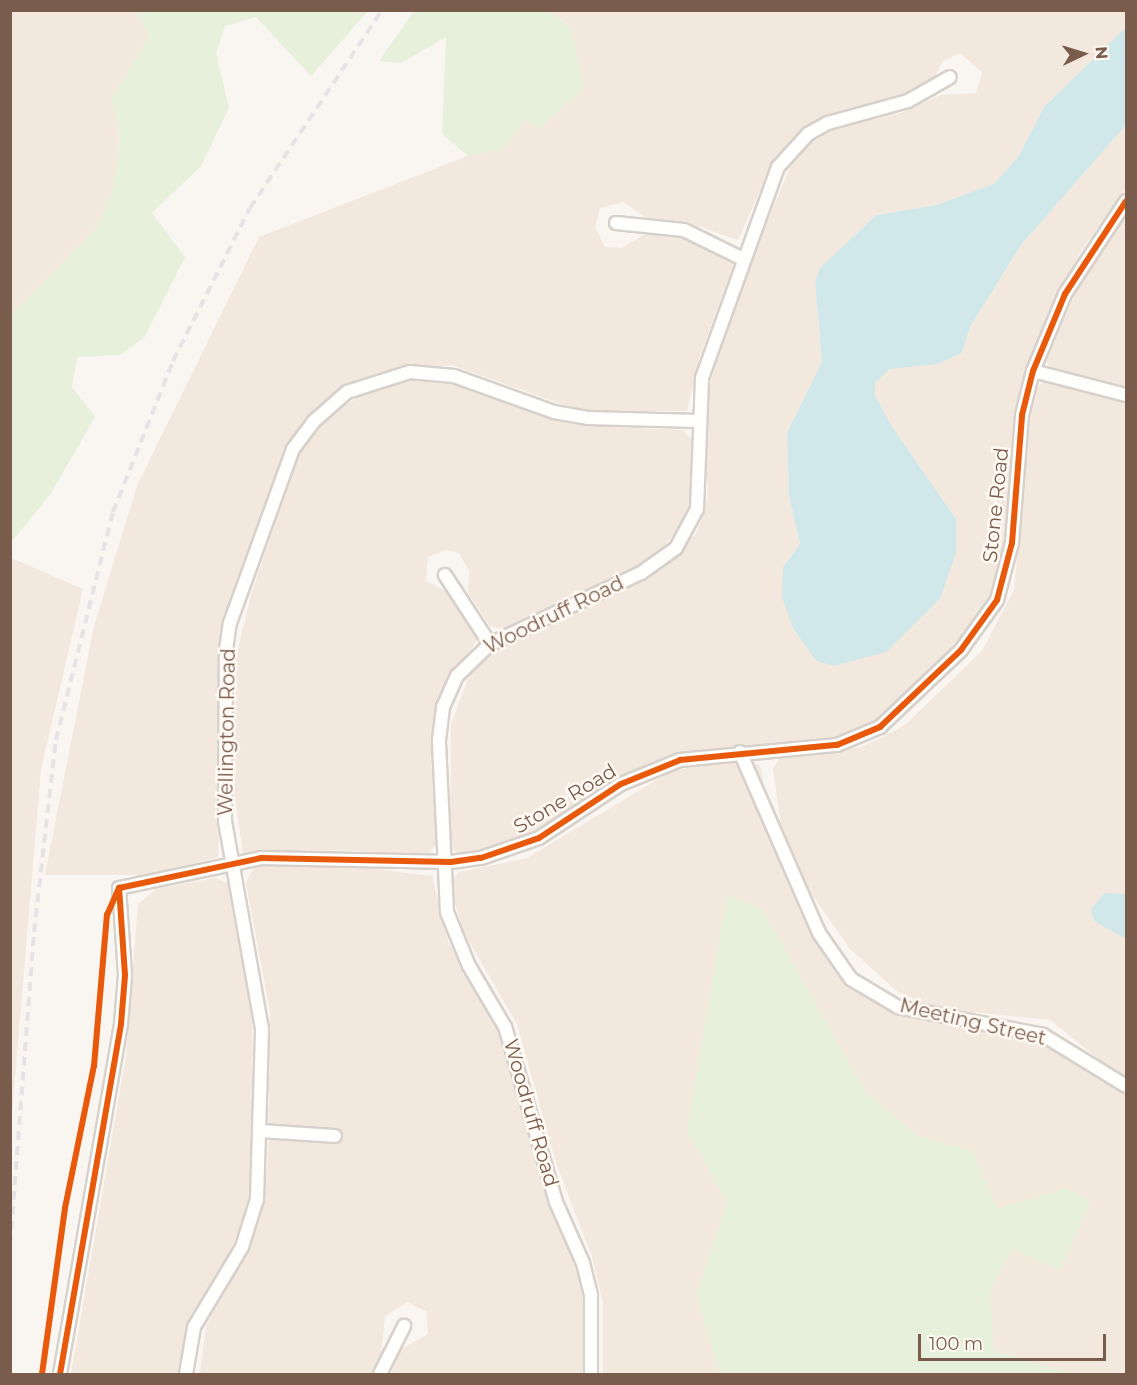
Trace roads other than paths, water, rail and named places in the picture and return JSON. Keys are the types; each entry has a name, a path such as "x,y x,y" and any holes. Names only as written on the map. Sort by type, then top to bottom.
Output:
{"street":[{"name":"Woodruff Road","path":"591,1374 591,1295 583,1263 556,1202 506,1027 456,940 443,862 440,723 457,676 490,644 641,573 676,548 697,509 697,421 702,378 778,167 808,134 839,119 908,101 950,77"},
{"name":"Stone Road","path":"60,1374 121,1024 124,965 118,888 234,864 307,855 443,862 512,850 539,838 650,770 740,752 837,745 880,727 981,627 1007,572 1022,415 1033,370 1065,294 1126,201"},
{"path":"616,223 684,230 743,259"},
{"path":"1033,370 1126,395"},
{"name":"Wellington Road","path":"186,1374 194,1328 251,1224 260,1131 262,1029 224,809 230,623 293,449 328,406 388,376 433,373 476,382 554,412 697,421"},
{"path":"445,575 490,644"},
{"name":"Meeting Street","path":"740,752 819,933 851,979 898,1007 1043,1035 1126,1086"},
{"path":"260,1131 335,1136"},
{"path":"381,1374 404,1326"}],"water":[{"path":"1126,27 1126,125 1021,245 970,327 962,353 938,364 890,369 875,383 875,395 891,425 956,519 956,553 940,599 886,652 834,666 816,661 793,628 782,597 783,567 800,544 789,496 787,433 822,362 815,282 820,268 876,215 936,205 994,184 1018,157 1044,107"},
{"path":"1104,893 1126,894 1126,939 1094,921 1091,909"}],"railway":[{"path":"10,1245 34,932 56,740 113,512 173,361 250,208 382,10"}]}
